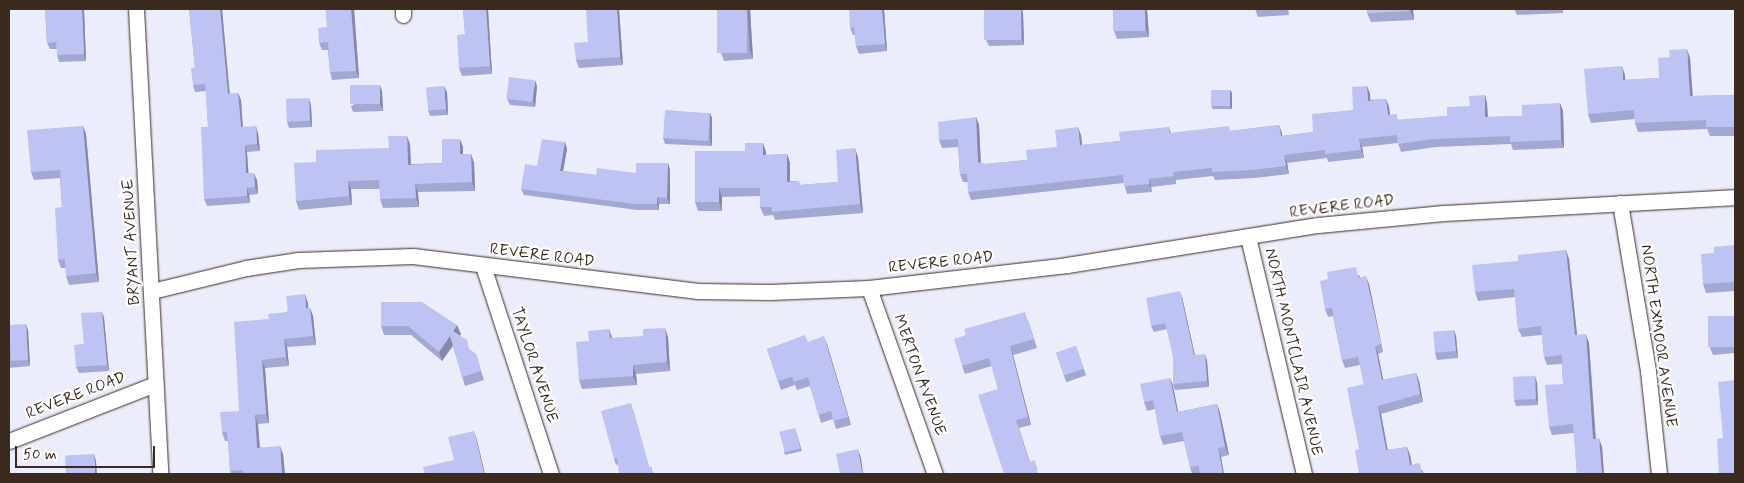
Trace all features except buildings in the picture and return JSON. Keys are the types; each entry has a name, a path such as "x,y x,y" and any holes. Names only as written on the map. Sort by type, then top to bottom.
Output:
{"street":[{"name":"BRYANT AVENUE","path":"136,9 160,474"},
{"name":"REVERE ROAD","path":"152,291 246,268 298,260 413,256 698,291 770,292 869,288 937,283 1248,238 1318,225 1443,213 1735,196"},
{"name":"NORTH EXMOOR AVENUE","path":"1620,203 1645,351 1659,474"},
{"name":"NORTH MONTCLAIR AVENUE","path":"1248,238 1304,474"},
{"name":"TAYLOR AVENUE","path":"483,266 551,474"},
{"name":"MERTON AVENUE","path":"869,288 935,474"},
{"name":"REVERE ROAD","path":"9,441 155,384"}]}
